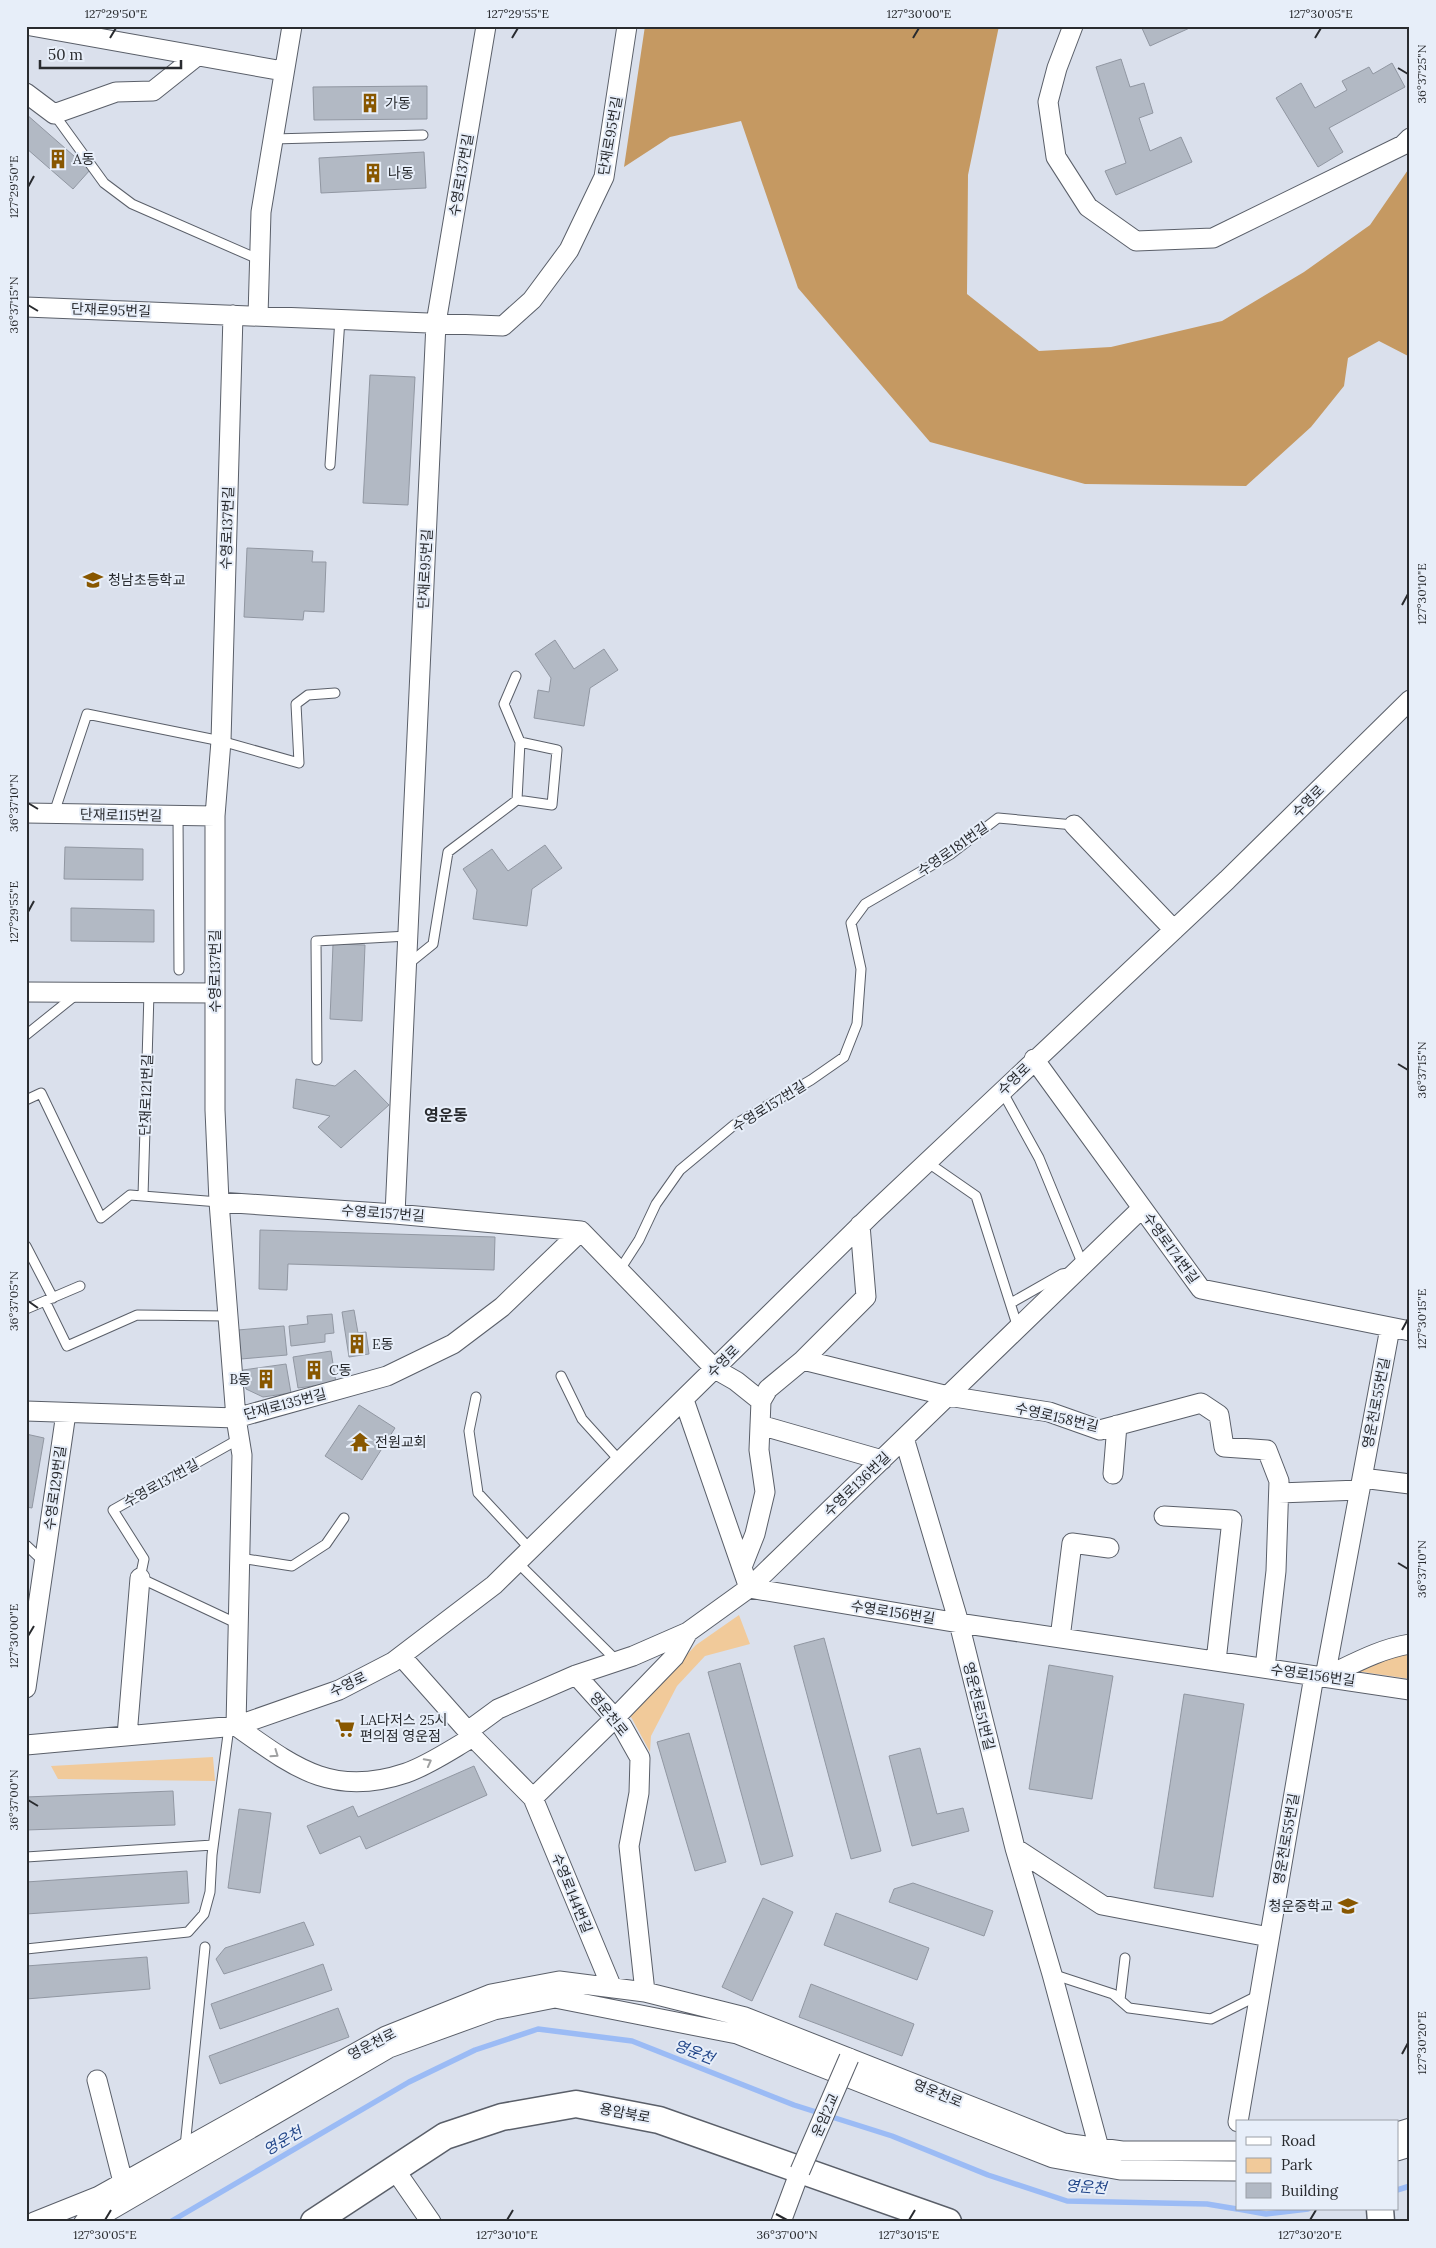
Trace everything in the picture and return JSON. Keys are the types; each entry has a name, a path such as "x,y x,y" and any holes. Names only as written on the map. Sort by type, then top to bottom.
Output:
{"street":[{"path":"31,26 283,71"},
{"path":"258,316 258,259 261,212 292,26"},
{"name":"수영로137번길","path":"436,323 486,26"},
{"name":"단재로95번길","path":"26,307 503,326 532,300 569,250 604,177 627,26"},
{"path":"1073,26 1057,68 1048,102 1056,157 1088,207 1136,241 1213,238 1403,145 1410,138"},
{"path":"26,93 54,114 116,92 153,91 197,56"},
{"name":"수영로137번길","path":"232,1726 238,1624 242,1455 236,1418 218,1202 215,1110 215,816 220,742 233,315"},
{"name":"단재로95번길","path":"395,1214 436,323"},
{"name":"수영로","path":"26,1745 232,1726 338,1690 401,1656 494,1585 860,1225 1034,1059 1227,880 1410,700"},
{"name":"단재로115번길","path":"26,813 215,816"},
{"name":"수영로181번길","path":"1074,825 1174,930"},
{"path":"26,992 215,993"},
{"name":"수영로174번길","path":"1034,1059 1201,1289 1410,1331"},
{"name":"수영로157번길","path":"218,1202 395,1214 581,1231"},
{"name":"수영로136번길","path":"232,1726 281,1758 315,1775 346,1783 377,1780 407,1773 471,1734 498,1709 576,1675 617,1661 688,1632 750,1588 1142,1208"},
{"path":"742,1567 755,1534 765,1492 759,1450 761,1401 768,1389 803,1360 866,1297 860,1225"},
{"path":"581,1231 715,1369 736,1381 761,1401"},
{"name":"단재로135번길","path":"26,1411 236,1418 387,1376 453,1344 502,1307 581,1231"},
{"name":"영운천로55번길","path":"1238,2120 1269,1937 1319,1676 1361,1484 1390,1328"},
{"name":"수영로158번길","path":"803,1360 948,1396 1049,1412 1100,1430 1201,1403 1220,1415 1224,1447 1267,1450 1279,1481 1279,1493"},
{"path":"684,1400 750,1588"},
{"name":"수영로129번길","path":"26,1688 66,1413"},
{"path":"760,1425 882,1460"},
{"path":"1112,1474 1118,1425"},
{"name":"영운천로51번길","path":"904,1438 959,1623 1015,1848 1052,1974 1099,2148"},
{"path":"1265,1668 1276,1571 1279,1493 1361,1484 1410,1484"},
{"path":"1164,1516 1232,1520 1216,1661"},
{"path":"1060,1638 1072,1543 1109,1548"},
{"path":"128,1736 140,1578"},
{"name":"수영로156번길","path":"750,1588 959,1623 1410,1690"},
{"name":"수영로136번길","path":"615,1718 674,1657 688,1632"},
{"path":"1319,1676 1393,1647 1410,1644"},
{"name":"수영로144번길","path":"401,1656 471,1734 533,1798 612,1988"},
{"name":"영운천로","path":"576,1675 622,1726 640,1758 639,1793 629,1846 646,1992"},
{"path":"533,1798 615,1718"},
{"path":"1015,1848 1102,1906 1269,1937"},
{"name":"영운천로","path":"34,2222 98,2196 386,2036 491,1994 560,1982 646,1992 745,2017 1064,2142 1122,2151 1235,2152"},
{"path":"84,2222 109,2211 389,2048 494,2010 555,1998 737,2034 1053,2158 1120,2170 1236,2171"},
{"name":"운암2교","path":"781,2222 800,2171 850,2058"},
{"path":"97,2080 123,2182"},
{"name":"용암북로","path":"314,2222 445,2136 502,2117 576,2104 659,2120 948,2222"},
{"path":"1398,2132 1410,2128"},
{"path":"1235,2152 1236,2139"},
{"path":"1398,2151 1410,2147"},
{"path":"395,2170 430,2222"}],"lane":[{"path":"54,114 104,184 132,204 258,259"},
{"path":"272,138 423,135"},
{"path":"330,466 340,319"},
{"path":"516,676 504,704 520,742 517,800"},
{"path":"54,814 87,714 220,742 299,763 296,704 308,695 335,693"},
{"path":"407,966 434,944 448,852 517,800 552,805 558,750 520,742"},
{"path":"178,816 179,970"},
{"name":"수영로181번길","path":"851,923 864,904 951,854 998,818 1074,825"},
{"name":"수영로157번길","path":"620,1271 639,1240 656,1204 680,1170 734,1126 844,1057 857,1024 861,970 851,923"},
{"path":"317,1060 316,941 408,936"},
{"path":"26,1035 79,992"},
{"name":"단재로121번길","path":"143,1196 149,993"},
{"path":"1002,1091 1039,1158 1080,1268 1062,1274 1011,1303"},
{"path":"26,1100 41,1094 101,1218 130,1195 218,1202"},
{"path":"927,1161 976,1196 1018,1328"},
{"path":"26,1246 67,1346 136,1315 228,1316"},
{"path":"26,1310 80,1286"},
{"path":"561,1376 582,1419 621,1462"},
{"path":"476,1397 470,1431 478,1493 524,1556 617,1661"},
{"name":"수영로137번길","path":"140,1578 144,1559 113,1510 240,1439"},
{"path":"240,1558 292,1566 326,1544 344,1518"},
{"path":"26,1545 45,1563"},
{"path":"140,1578 238,1624"},
{"path":"26,1949 188,1932 204,1914 210,1892 213,1845 232,1726"},
{"path":"26,1856 213,1845"},
{"path":"186,2146 205,1947"},
{"path":"1120,2000 1125,1958"},
{"path":"1052,1974 1113,1994 1128,2008 1211,2019 1260,1995"}],"green space":[{"path":"739,1615 750,1644 705,1656 677,1686 651,1736 650,1752 630,1715 696,1645"},
{"path":"1410,1652 1410,1679 1356,1671 1372,1659"},
{"path":"213,1757 215,1781 58,1779 51,1766"}],"shaded area":[{"path":"645,26 999,26 968,175 967,294 1039,351 1111,347 1222,321 1304,272 1370,225 1410,167 1410,357 1379,341 1348,358 1344,386 1311,427 1246,486 1085,484 930,442 798,288 741,121 670,137 624,167"}],"building":[{"path":"1141,26 1194,26 1150,46"},
{"path":"1121,59 1130,87 1144,83 1153,113 1139,118 1150,151 1181,137 1192,162 1116,195 1105,171 1126,163 1096,67"},
{"path":"1392,63 1405,87 1329,128 1343,152 1318,167 1276,98 1301,83 1315,108 1347,90 1342,81 1369,67 1373,74"},
{"name":"가동","path":"427,86 427,119 314,120 313,87"},
{"name":"A동","path":"26,114 90,170 73,189 26,148"},
{"name":"나동","path":"424,152 426,188 321,193 319,158"},
{"path":"370,375 415,377 408,505 363,503"},
{"path":"247,548 313,551 312,562 326,562 324,612 304,611 303,620 244,617"},
{"path":"555,640 574,669 604,649 618,670 590,688 584,726 534,718 538,690 549,692 551,678 535,654"},
{"path":"545,845 562,868 532,889 527,926 473,919 477,890 463,869 492,849 508,871"},
{"path":"65,847 143,849 143,880 64,879"},
{"path":"71,908 154,910 154,942 71,941"},
{"path":"333,944 365,945 362,1021 330,1019"},
{"path":"355,1070 389,1105 341,1148 318,1127 330,1116 293,1108 296,1079 335,1086"},
{"path":"260,1230 495,1237 494,1270 288,1264 287,1290 259,1289"},
{"name":"E동","path":"354,1310 358,1333 366,1332 369,1354 349,1357 342,1312"},
{"name":"C동","path":"332,1314 334,1333 325,1334 325,1342 291,1346 289,1326 308,1324 307,1316"},
{"path":"284,1326 287,1355 241,1359 238,1330"},
{"name":"C동","path":"331,1351 336,1383 298,1388 293,1357"},
{"name":"B동","path":"286,1364 291,1393 263,1397 246,1389 243,1370"},
{"name":"전원교회","path":"359,1405 395,1428 362,1480 325,1456"},
{"path":"26,1434 44,1438 32,1508 26,1507"},
{"path":"824,1638 881,1851 851,1859 794,1646"},
{"path":"740,1663 793,1856 761,1865 708,1672"},
{"path":"1049,1665 1113,1676 1092,1799 1029,1789"},
{"path":"1184,1694 1244,1704 1213,1897 1154,1888"},
{"path":"689,1733 726,1862 695,1871 657,1742"},
{"path":"920,1748 937,1814 963,1808 969,1831 912,1846 889,1756"},
{"path":"474,1766 487,1795 366,1849 360,1836 320,1854 307,1826 353,1806 358,1817"},
{"path":"173,1791 175,1825 26,1830 26,1797"},
{"path":"239,1809 271,1813 260,1893 228,1888"},
{"path":"187,1871 189,1903 26,1914 26,1882"},
{"path":"913,1883 993,1911 984,1936 889,1902 894,1889"},
{"path":"763,1898 793,1912 752,2001 722,1987"},
{"path":"836,1913 929,1948 917,1980 824,1945"},
{"path":"304,1922 314,1945 224,1974 216,1959 225,1948"},
{"path":"147,1957 150,1989 26,1999 26,1966"},
{"path":"323,1964 332,1990 220,2029 211,2004"},
{"path":"811,1984 914,2024 902,2056 799,2017"},
{"path":"338,2008 349,2037 220,2084 209,2056"}],"waterway":[{"name":"영운천","path":"170,2222 409,2082 475,2050 538,2029 632,2041 794,2105 892,2136 988,2175 1067,2201 1207,2204 1236,2209"},
{"name":"영운천","path":"1398,2190 1410,2186"},
{"name":"영운천","path":"1244,2210 1266,2214 1300,2210"}],"place":[{"name":"가동","path":"370,103"},
{"name":"A동","path":"58,159"},
{"name":"나동","path":"373,173"},
{"name":"청남초등학교","path":"93,580"},
{"name":"E동","path":"357,1344"},
{"name":"C동","path":"314,1370"},
{"name":"B동","path":"266,1379"},
{"name":"전원교회","path":"360,1442"},
{"name":"LA다저스 25시 편의점 영운점","path":"345,1728"},
{"name":"청운중학교","path":"1348,1906"}],"district":[{"name":"영운동","path":"446,1115"}]}
